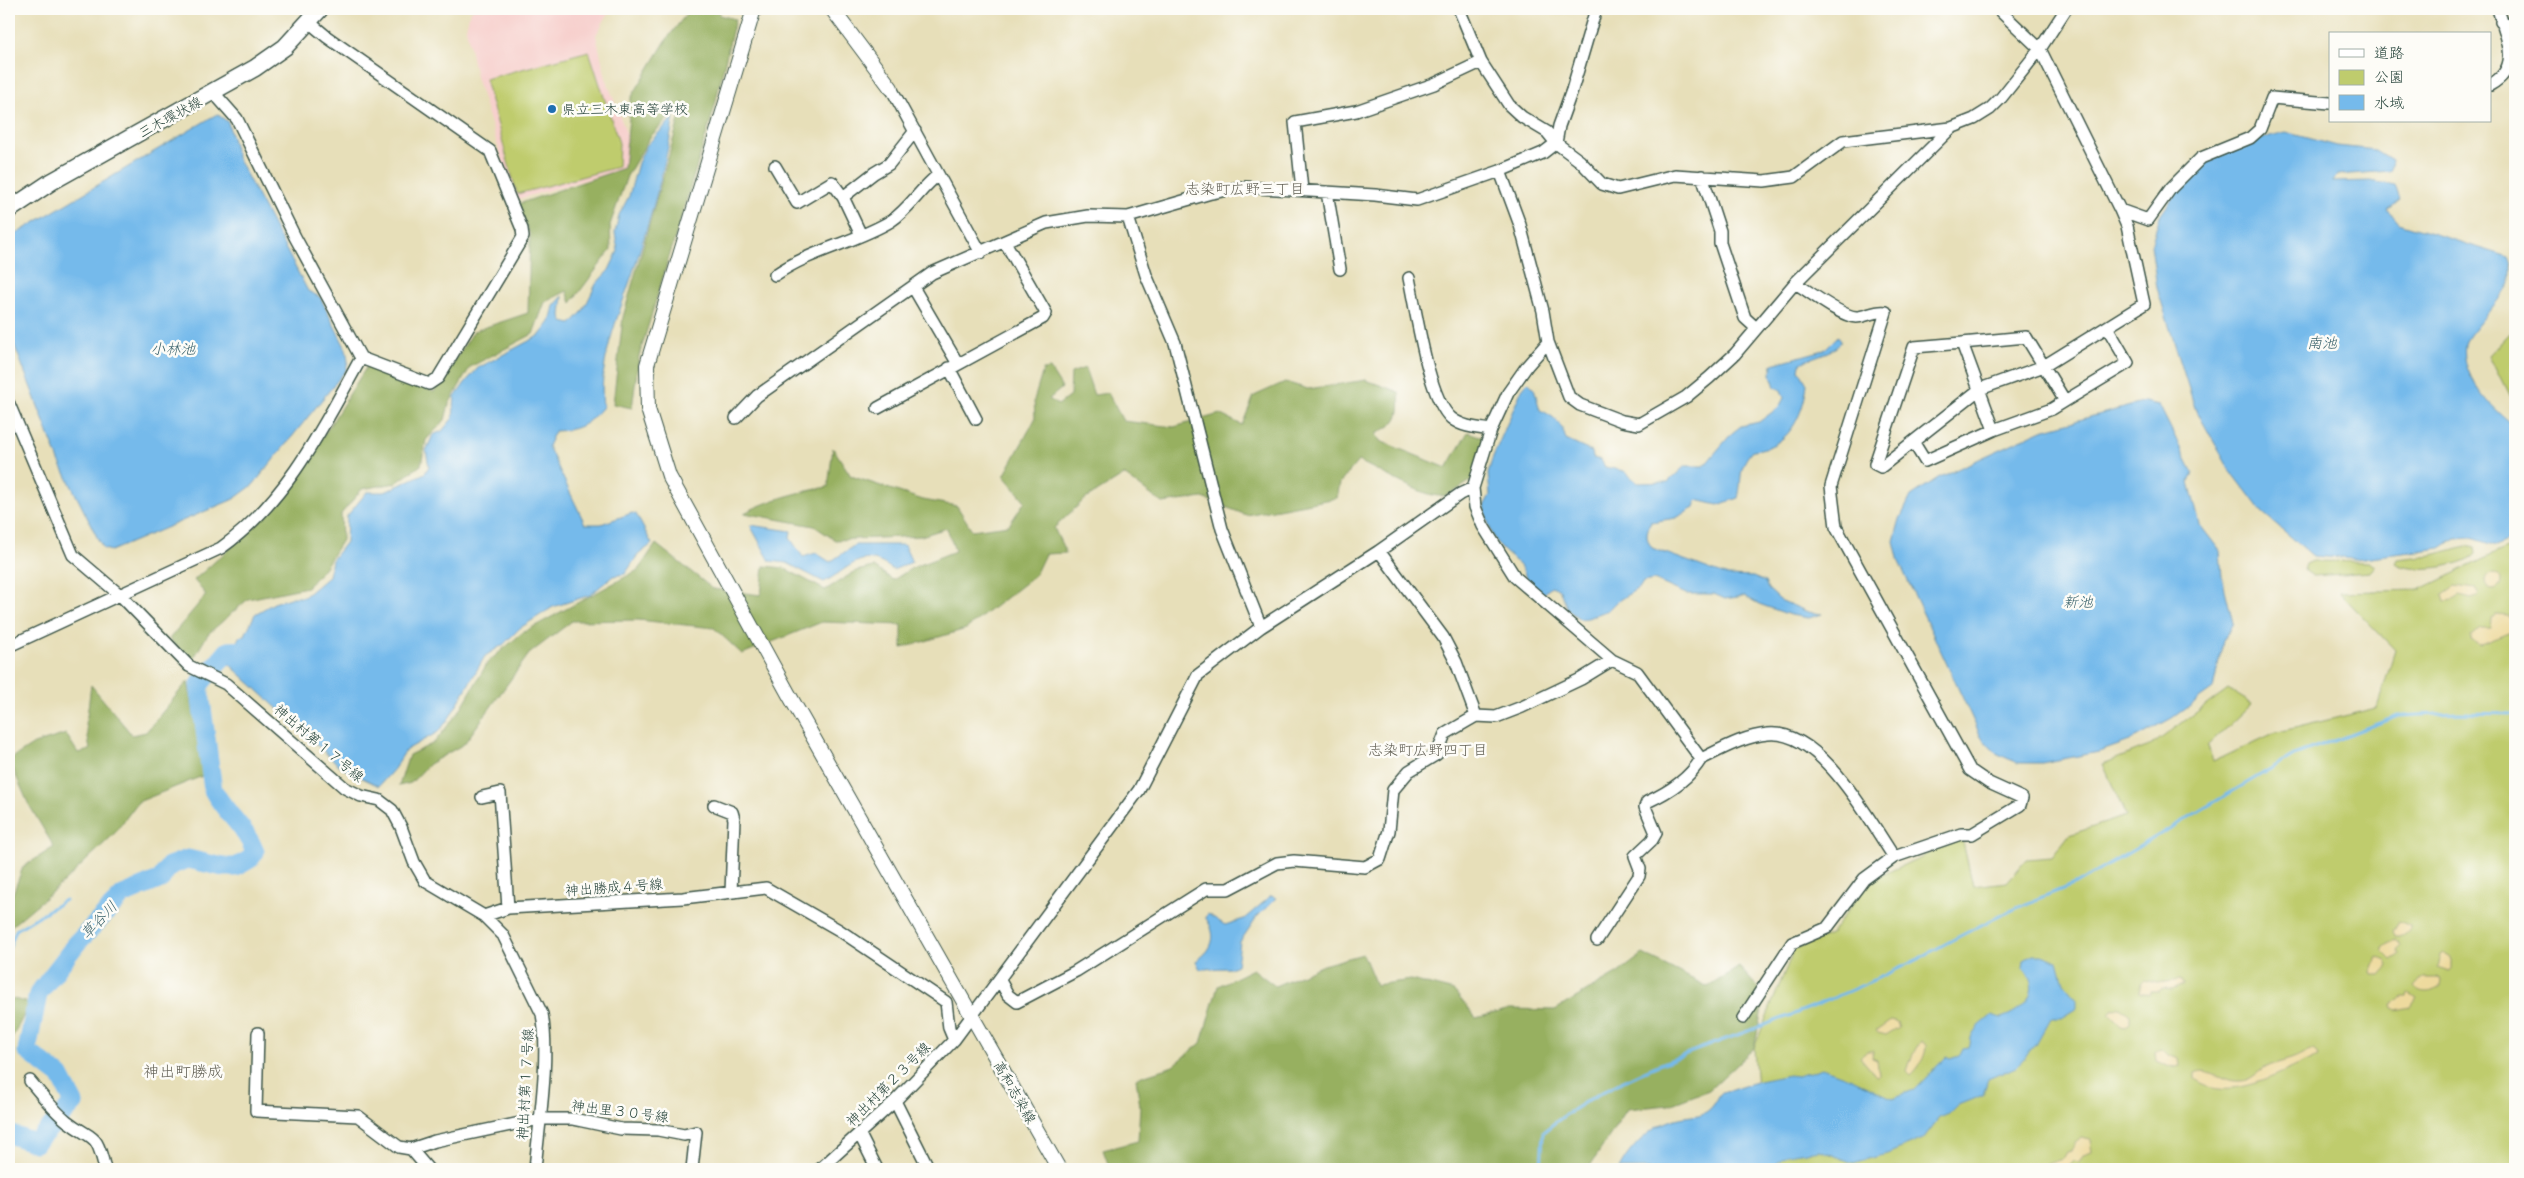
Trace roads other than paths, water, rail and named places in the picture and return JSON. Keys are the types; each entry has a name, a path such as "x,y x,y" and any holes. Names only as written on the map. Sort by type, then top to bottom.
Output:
{"main road":[{"name":"三木環状線","path":"9,210 51,182 214,93 255,68 285,47 320,9"}],"street":[{"name":"高和志染線","path":"754,9 647,365 648,409 669,476 784,684 1059,1169"},
{"path":"832,9 891,88 981,253"},
{"path":"1458,9 1481,62 1510,105 1522,117 1547,132 1556,143 1580,161 1602,184 1618,189 1675,175 1764,181 1794,177 1843,141 1951,128 1974,119 1990,109 2040,50 2066,9"},
{"path":"736,418 757,396 932,273 1046,223 1088,216 1128,217 1243,187 1417,200 1500,171 1543,152 1556,143 1559,126 1572,90 1596,9"},
{"path":"1998,9 2040,50 2120,210 2127,226 2144,304 2044,366 1980,389 1881,467 1875,464 1914,347 2026,337 2044,366 2065,402"},
{"path":"2492,84 2500,79 2510,61 2511,52 2498,9"},
{"path":"214,93 237,119 295,237 361,358 429,384 438,378 523,237 522,229 490,151 326,37 309,22"},
{"path":"2501,22 2515,28"},
{"path":"1302,190 1295,122 1356,111 1434,84 1481,62"},
{"path":"2120,210 2148,220 2171,188 2201,158 2250,138 2260,129 2272,98 2329,103"},
{"path":"1500,171 1520,225 1548,342 1569,397 1580,405 1622,421 1639,424 1686,397 1735,354 1795,283 1951,128"},
{"path":"844,196 889,164 915,131"},
{"path":"775,166 797,203 832,182 844,196 861,235"},
{"path":"775,275 794,261 861,235 892,220 938,175"},
{"path":"1702,176 1720,231 1720,243 1746,318 1756,328"},
{"path":"1327,192 1340,270"},
{"path":"1128,217 1146,275 1175,343 1222,530 1261,627"},
{"path":"878,408 1043,318 1046,313 1005,242"},
{"path":"1409,278 1433,388 1450,417 1462,425 1491,430"},
{"path":"1744,1018 1792,943 1828,928 1864,879 1894,857 1961,834 1972,834 2020,805 2022,798 1989,783 1970,770 1836,527 1831,486 1886,312 1880,311 1856,317 1846,315 1795,283"},
{"path":"913,287 953,366 976,419"},
{"path":"1914,442 1925,461 1994,430 2052,410 2128,363 2107,327"},
{"path":"1548,342 1527,366 1508,393 1491,430 1474,488 1475,507 1483,526 1515,577 1612,660 1637,672 1701,759"},
{"path":"1962,343 1994,430"},
{"path":"9,646 221,548 243,531 280,494 322,430 361,358"},
{"name":"神出村第１７号線","path":"10,410 73,555 120,595 189,666 226,684 345,788 361,796 379,800 392,810 414,862 425,881 484,916 503,936 542,1014 544,1026 544,1068 535,1169"},
{"name":"神出村第２３号線","path":"820,1169 895,1101 954,1040 1139,790 1198,675 1261,627 1379,551 1460,494 1474,488"},
{"path":"1379,551 1443,637 1456,662 1476,716"},
{"path":"999,979 1008,995 1018,1002 1076,971 1206,889 1228,889 1277,863 1294,861 1365,867 1380,859 1389,831 1393,790 1409,771 1437,754 1445,734 1476,716 1496,717 1522,707 1581,679 1612,660"},
{"path":"1598,940 1639,876 1640,869 1635,856 1652,840 1656,833 1645,807 1647,802 1665,794 1682,780 1701,759 1751,737 1770,733 1788,735 1802,743 1825,761 1842,779 1894,857"},
{"path":"482,796 500,793 508,908"},
{"path":"714,805 732,812 734,819 731,892"},
{"name":"神出勝成４号線","path":"484,916 508,908 611,903 766,888 839,930 946,1002 954,1040"},
{"path":"258,1033 256,1111 358,1116 400,1147 411,1150 428,1169"},
{"path":"30,1081 67,1121 94,1137 100,1148 105,1169"},
{"path":"895,1101 929,1169"},
{"name":"神出里３０号線","path":"411,1150 436,1141 539,1119 573,1119 621,1129 658,1130 684,1135 696,1132 692,1169"},
{"path":"860,1133 877,1169"}],"water":[{"name":"小林池","path":"217,114 228,122 237,157 308,291 320,297 346,349 348,361 346,370 253,485 234,499 111,551 104,549 99,541 59,461 9,331 9,238"},
{"path":"674,117 656,196 610,340 603,373 603,407 592,418 577,428 555,431 548,446 585,524 601,524 632,513 636,514 652,544 638,555 625,574 613,576 590,595 553,607 520,628 504,644 485,656 448,720 438,732 406,750 394,769 379,786 342,768 228,663 239,637 245,635 255,614 274,603 293,597 304,597 329,576 332,560 346,542 347,516 367,492 385,492 425,473 429,466 426,451 433,435 442,431 453,418 455,397 478,368 540,335 550,322 554,306 563,296 561,316 563,322 571,324 583,311 596,284 609,270 618,251 615,233 619,215 629,196 638,163 646,146"},
{"name":"南池","path":"2286,132 2337,146 2376,150 2392,160 2390,171 2337,175 2333,182 2370,181 2395,185 2400,200 2388,210 2399,223 2509,257 2512,270 2510,283 2465,344 2467,368 2473,380 2488,401 2515,426 2515,536 2497,546 2471,538 2455,539 2441,548 2355,559 2313,556 2262,512 2228,467 2195,408 2157,288 2151,245 2160,216 2184,181 2209,158"},
{"path":"1838,336 1841,340 1835,348 1800,364 1799,370 1807,384 1802,408 1797,419 1792,429 1784,437 1765,448 1753,450 1748,456 1743,468 1738,498 1718,505 1696,500 1694,508 1676,518 1651,522 1647,535 1652,548 1728,576 1753,577 1765,582 1768,589 1780,600 1808,612 1822,614 1809,618 1790,615 1759,604 1744,596 1725,599 1714,594 1686,594 1654,580 1643,582 1640,587 1616,602 1608,610 1580,619 1568,610 1559,589 1551,586 1542,595 1526,579 1520,566 1498,545 1490,529 1484,506 1490,495 1488,474 1492,459 1522,389 1528,382 1534,388 1540,410 1550,415 1557,422 1566,440 1592,452 1593,458 1601,460 1605,467 1624,471 1638,483 1668,482 1685,466 1704,466 1732,433 1741,426 1759,422 1779,407 1784,398 1781,390 1775,387 1771,375 1772,364 1824,350"},
{"name":"新池","path":"2145,402 2159,405 2193,473 2189,482 2200,525 2220,551 2222,577 2233,623 2223,641 2213,689 2172,718 2130,741 2099,752 2042,763 2017,763 1996,753 1981,737 1899,562 1894,541 1900,519 1911,496 1938,478 2042,430"},
{"path":"750,525 791,531 790,538 803,557 816,553 830,562 855,545 904,545 912,562 893,570 882,563 865,560 857,562 824,582 787,563 770,561"},
{"path":"1271,896 1276,898 1256,918 1240,942 1237,965 1230,968 1200,969 1196,961 1207,952 1213,936 1205,917 1208,914 1225,925 1244,919"},
{"path":"2033,955 2042,955 2058,961 2064,983 2077,999 2077,1008 2061,1018 2051,1018 2036,1045 2016,1067 1988,1079 1983,1095 1958,1105 1949,1114 1939,1118 1923,1139 1887,1154 1853,1163 1820,1150 1787,1155 1770,1169 1619,1169 1628,1154 1648,1133 1672,1120 1705,1112 1715,1103 1720,1094 1759,1081 1789,1075 1798,1076 1822,1068 1852,1079 1892,1098 1914,1090 1946,1057 1950,1059 1959,1056 1963,1048 1969,1047 1971,1036 1992,1015 2001,1018 2024,1004 2031,991 2031,984 2029,976 2023,968 2024,960"}],"waterway":[{"name":"草谷川","path":"9,1134 35,1143 74,1103 60,1076 27,1051 38,994 77,943 123,895 161,879 169,866 188,859 223,867 236,867 250,859 255,852 241,827 223,806 213,790 199,685 228,651 246,650"},
{"path":"1541,1169 1543,1132 1574,1109 1606,1090 1676,1058 1784,1018 1856,988 1892,972 2004,914 2076,884 2294,755 2398,716 2458,713 2515,714"},
{"path":"9,949 16,930 65,900"}],"place":[{"name":"県立三木東高等学校","path":"552,109"}],"district":[{"name":"志染町広野三丁目","path":"1245,189"},
{"name":"志染町広野四丁目","path":"1428,750"},
{"name":"神出町勝成","path":"183,1071"}]}
